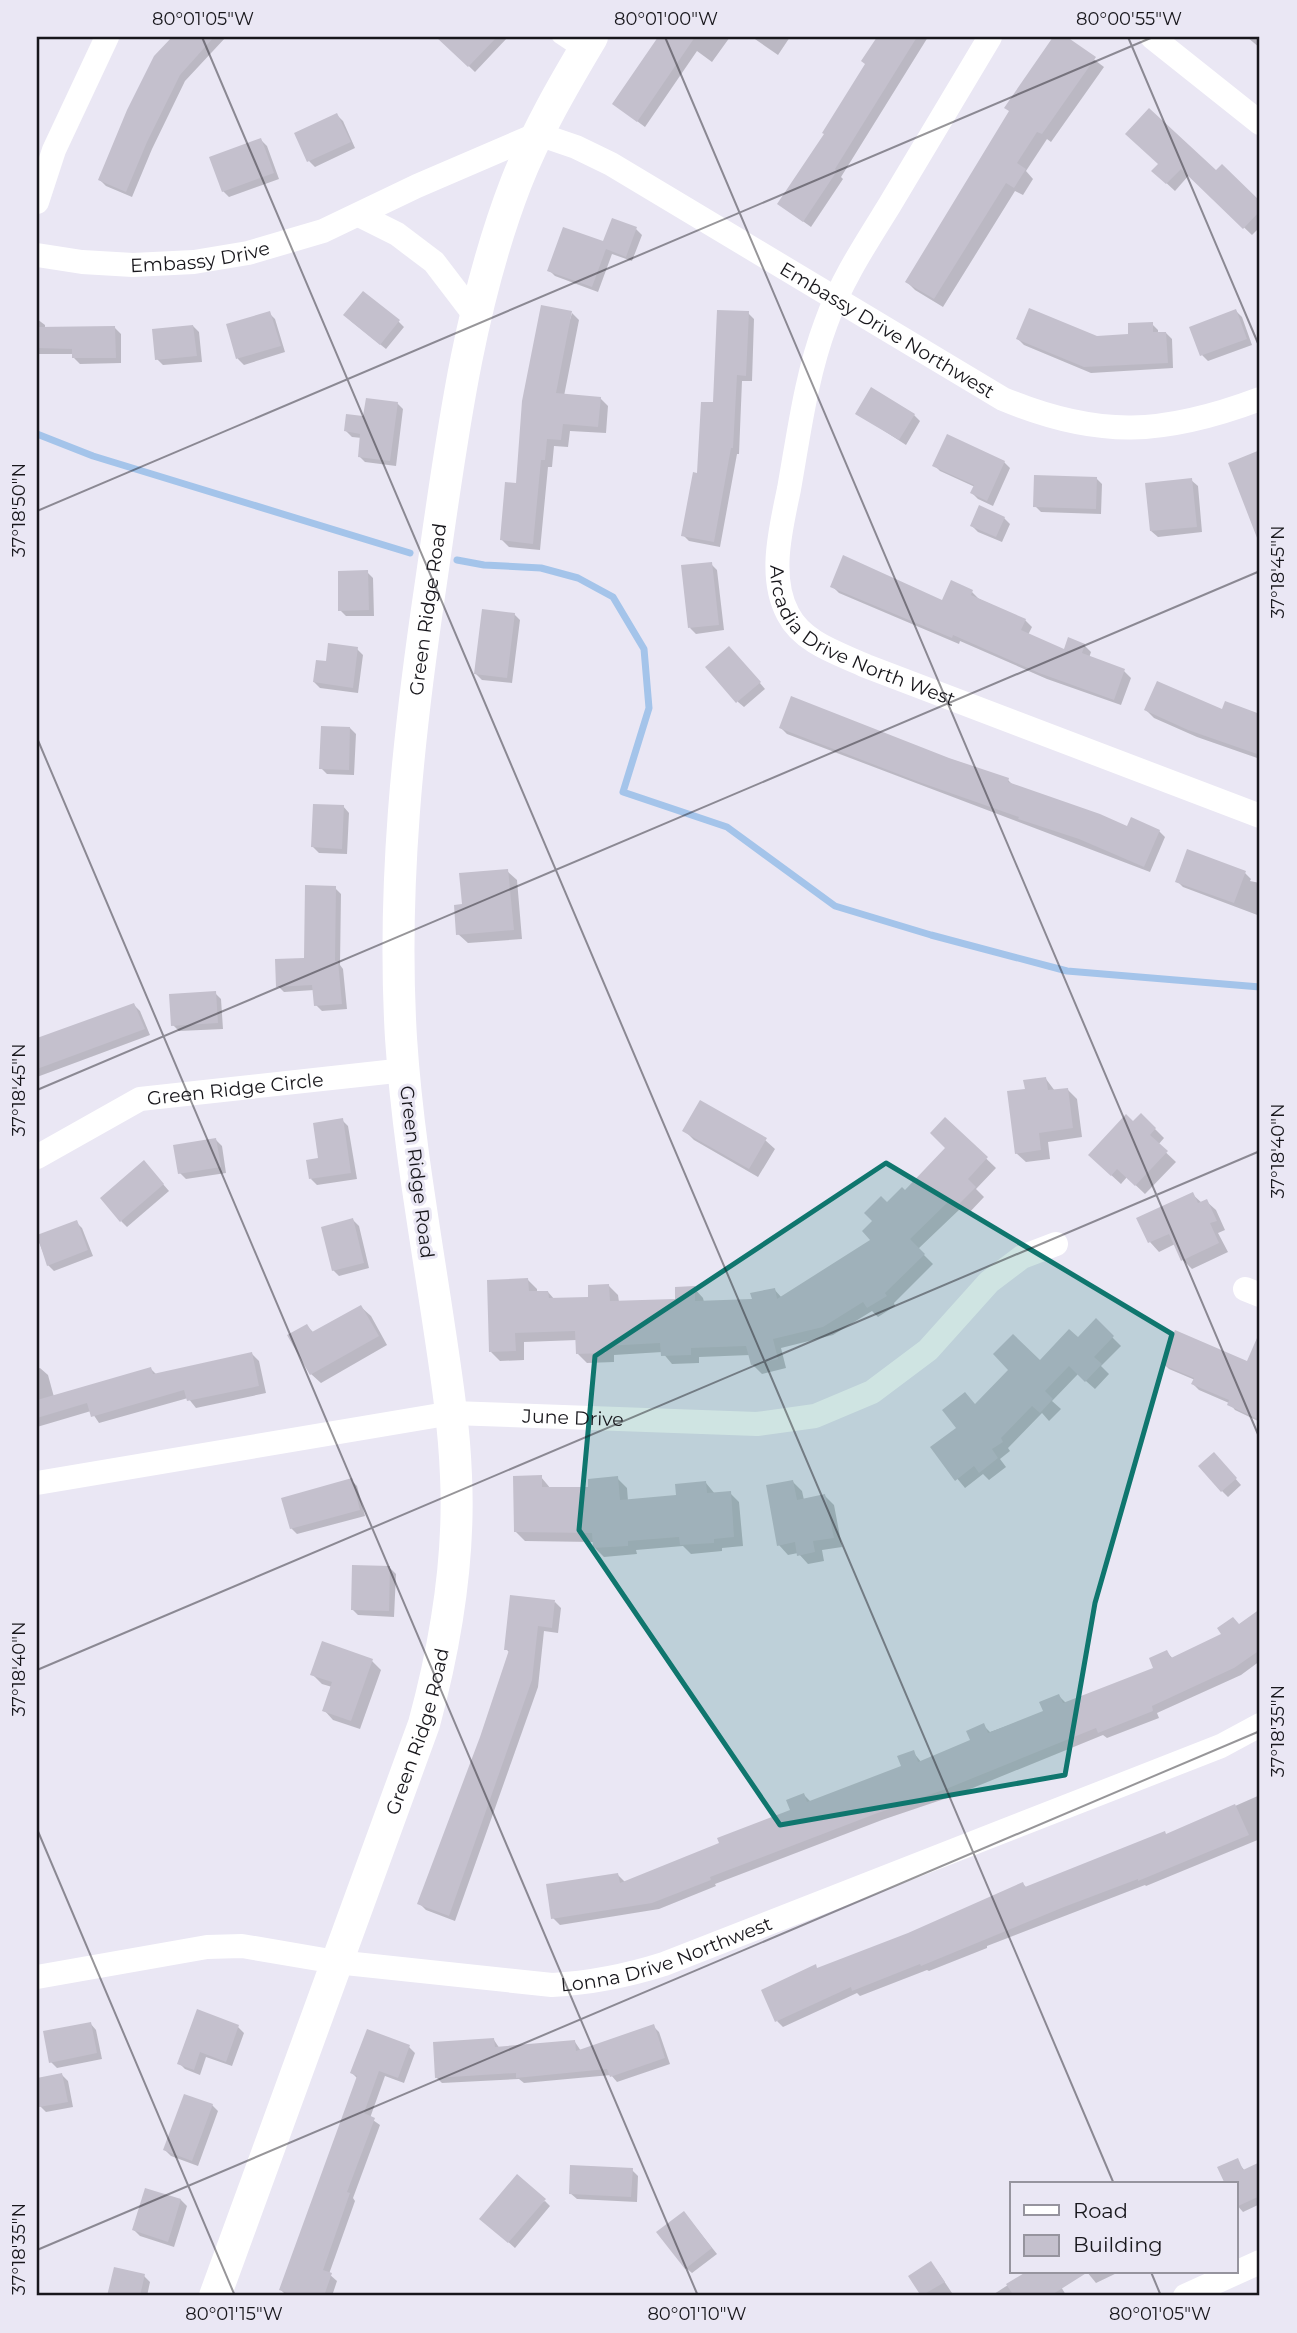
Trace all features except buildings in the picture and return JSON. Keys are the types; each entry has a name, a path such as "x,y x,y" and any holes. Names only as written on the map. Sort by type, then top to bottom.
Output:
{"street":[{"path":"37,202 54,150 107,37"},
{"name":"Arcadia Drive North West","path":"990,37 835,299 811,367 783,518 777,570 780,596 788,615 801,632 814,642 866,666 1260,816"},
{"path":"1152,37 1260,123"},
{"name":"Green Ridge Road","path":"215,2296 424,1724 440,1665 450,1605 455,1556 457,1479 452,1413 413,1160 401,1037 399,911 402,817 411,724 446,471 475,317 495,243 517,181 577,42"},
{"name":"Embassy Drive Northwest","path":"538,134 576,147 611,164 1003,400 1063,421 1102,428 1142,429 1183,423 1260,399"},
{"name":"Embassy Drive","path":"37,255 82,262 133,265 194,262 248,253 302,238 359,215 417,186 538,134"},
{"path":"359,215 397,234 434,262 475,317"},
{"name":"Green Ridge Circle","path":"37,1157 140,1099 405,1070"},
{"name":"June Drive","path":"37,1483 452,1413 757,1424 815,1416 872,1392 928,1350 989,1282 1022,1257 1056,1244"},
{"name":"Lonna Drive Northwest","path":"37,1978 207,1947 256,1947 336,1962 552,1984 585,1983 625,1976 676,1959 1222,1746 1260,1725"},
{"path":"1238,2272 1260,2262"},
{"path":"1185,2296 1234,2274"}],"highlighted area":[{"path":"886,1163 1172,1334 1095,1603 1065,1775 780,1825 579,1530 595,1356"}],"waterway":[{"path":"37,434 93,456 410,553"},
{"path":"457,560 484,565 541,568 578,578 613,597 644,649 649,708 623,792 727,827 835,906 1067,971 1260,987"}]}
